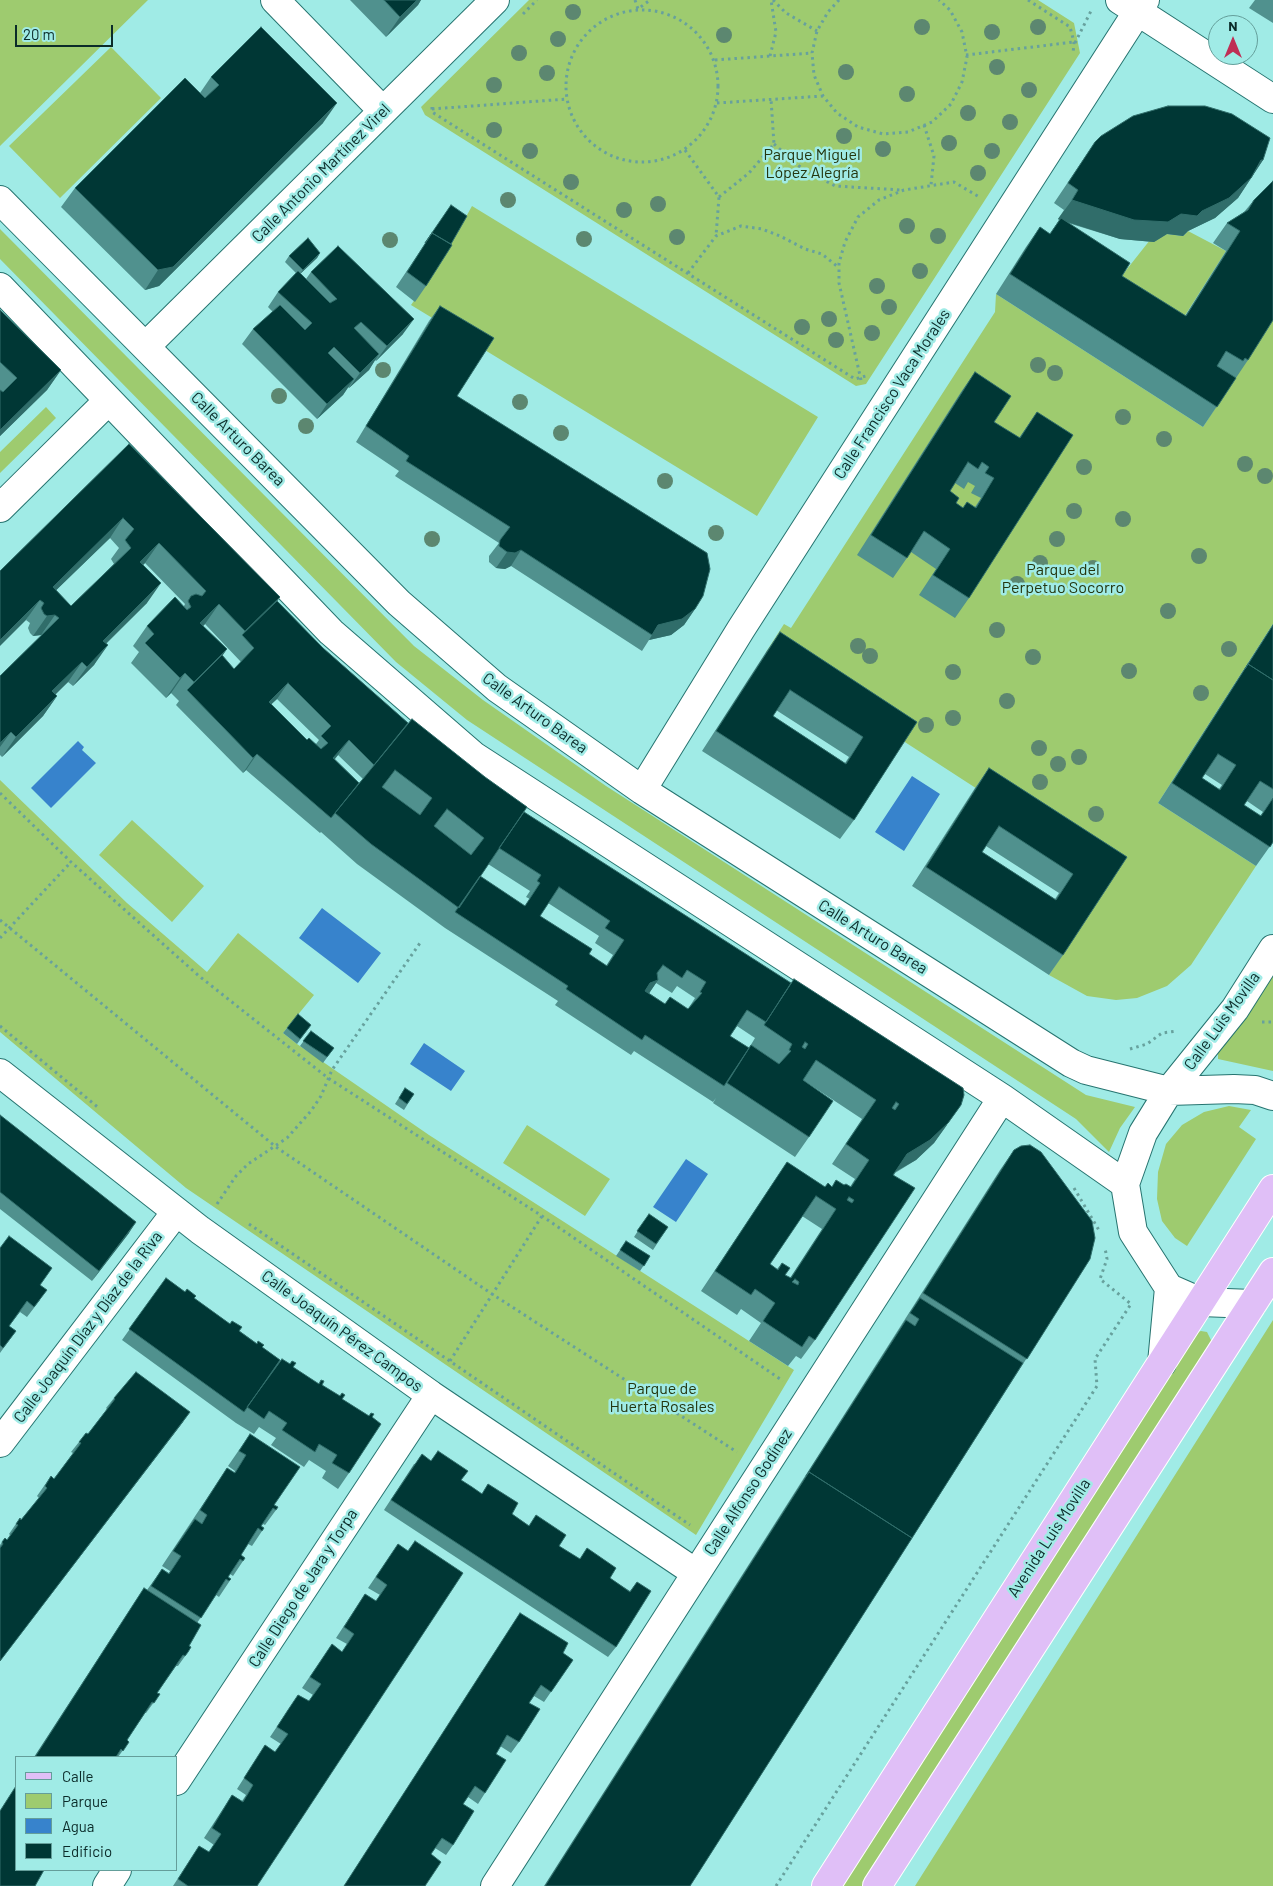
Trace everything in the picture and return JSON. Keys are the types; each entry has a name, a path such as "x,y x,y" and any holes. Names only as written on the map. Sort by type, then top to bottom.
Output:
{"main road":[{"name":"Avenida Luis Movilla","path":"826,1886 1273,1190"},
{"path":"877,1886 1273,1272"}],"street":[{"path":"275,0 383,111"},
{"name":"Calle Antonio Martínez Virel","path":"146,346 495,0"},
{"path":"1134,4 1273,99"},
{"name":"Calle Francisco Vaca Morales","path":"642,790 740,629 1134,4"},
{"name":"Calle Arturo Barea","path":"0,200 400,603 497,688 642,790 1071,1063 1096,1072 1170,1091 1255,1090 1273,1096"},
{"path":"0,288 331,632 474,756 1002,1098 1125,1184"},
{"path":"0,508 108,401"},
{"name":"Calle Luis Movilla","path":"1170,1091 1224,1022 1273,949"},
{"name":"Calle Joaquín Pérez Campos","path":"0,1073 200,1230 431,1394 696,1574"},
{"path":"1170,1091 1143,1134 1125,1184 1133,1232 1169,1288 1201,1302 1252,1304"},
{"name":"Calle Alfonso Godínez","path":"495,1886 1002,1098"},
{"name":"Calle Joaquín Díaz y Díaz de la Riva","path":"0,1443 176,1212"},
{"path":"1162,1363 1169,1288"},
{"name":"Calle Diego de Jara y Torpa","path":"178,1778 431,1394"},
{"path":"107,1886 117,1871"}],"path":[{"path":"635,0 638,9"},
{"path":"638,9 650,0"},
{"path":"772,0 786,13 817,31"},
{"path":"770,56 776,32 772,0"},
{"path":"839,0 828,12 817,31 812,53 814,75 823,96 837,113 858,128 882,134 908,132 924,125 950,104 962,82 966,54 962,32 950,10 939,0"},
{"path":"1028,0 1070,27 1074,42 1073,57"},
{"path":"638,9 660,11 684,21 702,38 715,60 719,85 716,111 703,133 685,150 661,160 636,163 611,156 590,142 576,124 567,99 566,82 570,60 580,40 596,24 616,14 638,9"},
{"path":"966,54 1074,42"},
{"path":"715,60 812,53"},
{"path":"717,103 823,96"},
{"path":"567,99 432,108 432,112 855,379 866,376 872,368"},
{"path":"719,197 749,173 774,144 771,99"},
{"path":"924,125 934,156 931,185"},
{"path":"774,144 799,166 835,186 904,190"},
{"path":"685,150 719,197 716,236"},
{"path":"860,378 839,283 839,268 845,242 858,217 879,200 904,190 954,182 982,198 977,206"},
{"path":"688,273 716,236 741,226 762,229 805,249 822,254 839,268"},
{"path":"0,792 71,862 199,976 328,1078 542,1216 784,1382"},
{"path":"0,938 71,862"},
{"path":"0,920 8,929 276,1147 492,1294 740,1454"},
{"path":"200,1230 236,1176 248,1164 276,1147 311,1111 321,1096 332,1070 420,943"},
{"path":"1096,1072 1112,1050 1128,1049 1147,1044 1162,1033 1178,1031 1199,1022 1273,1022"},
{"path":"0,1026 105,1113"},
{"path":"1071,1182 1103,1237"},
{"path":"210,1198 225,1208"},
{"path":"450,1361 542,1216"},
{"path":"241,1219 695,1528"},
{"path":"776,1886 1097,1386 1095,1359 1131,1304 1100,1279 1107,1259 1104,1244"}],"green space":[{"path":"0,0 148,0 0,146"},
{"name":"Parque Miguel López Alegría","path":"529,0 1038,0 1074,23 1080,53 866,384 856,386 425,115 421,107"},
{"path":"111,47 161,98 60,198 9,146"},
{"path":"472,206 818,417 757,516 411,305 442,260"},
{"path":"0,229 414,646 483,700 606,786 1086,1095 1135,1107 1120,1128 1109,1152 1076,1119 467,720 396,662 0,259"},
{"path":"1188,231 1226,251 1172,336 1116,283 1150,240 1167,234 1183,236"},
{"name":"Parque del Perpetuo Socorro","path":"996,294 1203,427 1273,319 1273,624 1158,803 1256,866 1191,965 1167,986 1137,998 1116,1000 1087,996 1049,975 1113,877 766,652 784,624 791,628 995,312"},
{"path":"46,407 56,418 0,473 0,452"},
{"name":"Parque de Huerta Rosales","path":"0,780 127,903 207,972 238,933 314,995 283,1033 297,1044 429,1135 794,1370 696,1535 186,1188 0,1032"},
{"path":"132,820 204,886 172,922 99,855"},
{"path":"1273,966 1273,1071 1218,1059 1218,1051"},
{"path":"1229,1106 1251,1110 1239,1127 1256,1139 1187,1246 1175,1238 1162,1221 1157,1199 1158,1172 1166,1144 1182,1125 1204,1112"},
{"path":"527,1125 610,1179 585,1216 503,1163"},
{"path":"1273,1320 1273,1886 915,1886"},
{"path":"1207,1332 1212,1342 863,1886 839,1886 1194,1333"}],"water":[{"path":"78,741 84,747 82,750 96,763 51,808 31,788"},
{"path":"912,776 940,794 904,851 875,832"},
{"path":"322,908 381,953 358,983 299,938"},
{"path":"424,1043 465,1071 451,1091 410,1064"},
{"path":"686,1159 708,1174 676,1222 653,1207"}],"building":[{"path":"384,0 417,0 400,17"},
{"path":"261,27 337,103 173,267 158,270 75,188 185,78 205,98 219,85 211,77"},
{"path":"1168,106 1205,106 1232,114 1270,138 1263,160 1261,160 1251,178 1229,198 1202,211 1197,216 1181,214 1168,222 1134,220 1072,200 1078,190 1068,183 1101,136 1133,116"},
{"path":"1273,181 1273,320 1248,360 1245,358 1243,361 1226,351 1217,366 1236,378 1217,407 1010,274 1040,227 1050,234 1061,218 1130,263 1122,276 1186,316 1240,231 1227,223 1248,210 1254,200"},
{"path":"451,205 467,216 451,244 432,233 425,243"},
{"path":"432,233 452,245 426,286 407,272"},
{"path":"308,238 320,253 303,270 289,256"},
{"path":"338,246 414,319 387,346 361,322 354,328 379,354 360,373 334,347 328,353 354,379 327,404 253,329 280,305 305,330 312,323 278,292 298,271 330,303 337,299 311,272"},
{"path":"440,306 494,338 457,396 707,553 710,569 703,596 695,609 682,619 658,625 652,635 521,550 515,553 507,552 499,546 500,540 510,527 406,461 409,456 366,426"},
{"path":"0,310 61,370 0,430 0,390 3,392 17,378 0,362"},
{"path":"975,372 1011,396 994,422 1020,438 1037,412 1073,435 969,598 933,575 950,549 924,531 907,558 871,535","holes":["968,462 978,469 982,462 989,467 985,473 994,478 976,508 967,502 963,508 956,503 959,498 950,491"]},
{"path":"129,444 280,597 245,631 219,604 200,623 227,649 194,682 185,673 180,678 145,643 154,634 147,626 175,597 187,610 191,607 188,601 191,596 196,594 202,596 206,591 159,543 140,562 161,583 103,641 108,645 87,667 82,662 52,691 57,696 16,737 11,732 0,743 0,676 59,618 55,615 47,616 44,614 41,608 44,603 40,600 0,640 0,571","holes":["123,518 134,529 125,540 131,548 71,606 53,587"]},
{"path":"277,601 323,648 408,723 374,765 349,740 333,758 359,783 331,818 257,754 253,758 187,690 222,655 234,669 254,648 242,635","holes":["288,683 331,726 321,736 328,743 321,749 309,738 307,740 269,702"]},
{"path":"1273,625 1273,680 1248,664"},
{"path":"780,632 917,722 854,820 716,731","holes":["790,690 863,737 846,764 773,716"]},
{"path":"1248,664 1273,680 1273,789 1260,781 1244,805 1261,816 1273,798 1273,842 1270,847 1172,783","holes":["1218,754 1236,765 1220,790 1202,778"]},
{"path":"412,719 485,777 527,807 459,908 371,844 335,813","holes":["395,770 432,798 420,815 382,787","447,809 484,838 471,855 434,826"]},
{"path":"989,768 1127,857 1063,955 926,867","holes":["999,826 1073,874 1056,900 982,852"]},
{"path":"524,812 791,983 766,1022 747,1010 730,1036 749,1048 724,1086 645,1035 642,1040 566,989 568,986 455,912 480,876 525,906 540,883 537,881 541,875 499,848","holes":["559,887 610,921 605,928 624,940 607,966 589,954 592,949 540,916","663,965 682,978 687,970 706,982 700,992 702,993 688,1009 670,997 665,1004 645,991 650,983 658,980 657,973"]},
{"path":"794,979 963,1088 964,1095 961,1105 948,1123 930,1140 907,1154 893,1175 915,1188 815,1340 809,1336 802,1347 763,1321 775,1303 755,1289 751,1295 715,1271 787,1162 825,1187 828,1183 832,1187 836,1180 851,1187 869,1160 846,1144 876,1100 816,1060 803,1080 833,1101 809,1137 727,1083 751,1045 779,1064 791,1051 789,1050 792,1044 764,1025","holes":["805,1042 808,1044 805,1049 802,1047","896,1102 899,1104 895,1110 892,1108","816,1196 836,1209 791,1278 785,1275 790,1268 782,1263 778,1270 770,1264","849,1197 854,1200 852,1203 847,1200","795,1279 799,1282 798,1285 792,1282"]},
{"path":"298,1014 311,1025 300,1039 287,1028"},
{"path":"311,1031 334,1048 327,1057 303,1041"},
{"path":"405,1088 414,1094 407,1104 399,1098"},
{"path":"0,1115 136,1222 99,1271 0,1192"},
{"path":"1030,1145 1041,1152 1092,1221 1095,1238 1090,1259 1027,1359 923,1293 1014,1150 1021,1146"},
{"path":"649,1214 668,1227 656,1244 637,1231"},
{"path":"9,1236 52,1268 40,1285 47,1290 34,1307 27,1301 9,1326 16,1331 3,1348 0,1345 0,1248"},
{"path":"626,1241 650,1256 644,1266 620,1250"},
{"path":"166,1278 185,1292 187,1289 196,1296 194,1298 230,1324 232,1321 242,1327 239,1331 257,1344 258,1341 264,1345 262,1347 280,1360 244,1412 129,1329"},
{"path":"920,1298 1023,1363 912,1538 809,1472 806,1476 906,1320 915,1326 919,1319 910,1313"},
{"path":"282,1359 290,1364 292,1361 296,1363 293,1367 319,1384 321,1380 324,1381 322,1385 340,1396 342,1393 345,1395 342,1399 369,1416 371,1413 374,1414 372,1417 381,1424 349,1473 332,1463 337,1455 319,1444 315,1452 282,1430 287,1423 269,1411 264,1419 247,1407"},
{"path":"136,1372 190,1412 0,1661 0,1548 3,1544 2,1542 5,1538 7,1540 18,1525 16,1524 20,1518 21,1520 47,1488 45,1486 51,1476 54,1479 81,1443 79,1442 86,1433 88,1434"},
{"path":"250,1434 300,1467 274,1505 278,1507 276,1510 273,1508 261,1526 264,1528 262,1531 258,1528 241,1555 245,1558 243,1561 240,1559 228,1577 231,1579 229,1581 226,1579 201,1618 151,1586 162,1569 169,1574 181,1556 173,1551 195,1519 202,1524 207,1515 200,1510 227,1468 235,1473 246,1455 239,1451"},
{"path":"438,1451 468,1471 461,1480 482,1494 488,1484 518,1503 512,1514 529,1526 536,1515 566,1535 559,1546 580,1559 587,1548 616,1568 610,1578 630,1592 637,1582 651,1591 616,1647 391,1500 422,1454 431,1461"},
{"path":"809,1472 912,1538 690,1886 545,1886"},
{"path":"415,1541 463,1573 257,1886 188,1886 178,1879 199,1846 209,1852 221,1834 212,1828 232,1795 243,1802 253,1785 244,1778 265,1745 275,1752 288,1734 277,1727 288,1710 298,1695 309,1701 321,1684 310,1677 332,1644 342,1652 354,1634 344,1627 365,1594 376,1601 387,1585 376,1577 398,1544 408,1551"},
{"path":"144,1588 201,1625 189,1646 191,1647 188,1652 185,1656 183,1655 157,1693 160,1694 154,1703 152,1702 127,1740 129,1742 123,1751 121,1749 117,1756 36,1756"},
{"path":"520,1613 568,1643 563,1653 573,1660 551,1692 541,1685 529,1703 540,1709 519,1742 507,1735 496,1754 506,1760 485,1793 475,1786 463,1804 474,1811 453,1845 442,1838 431,1854 441,1862 425,1886 344,1886"},
{"path":"15,1788 15,1871 43,1871 35,1886 0,1886 0,1811"}]}
